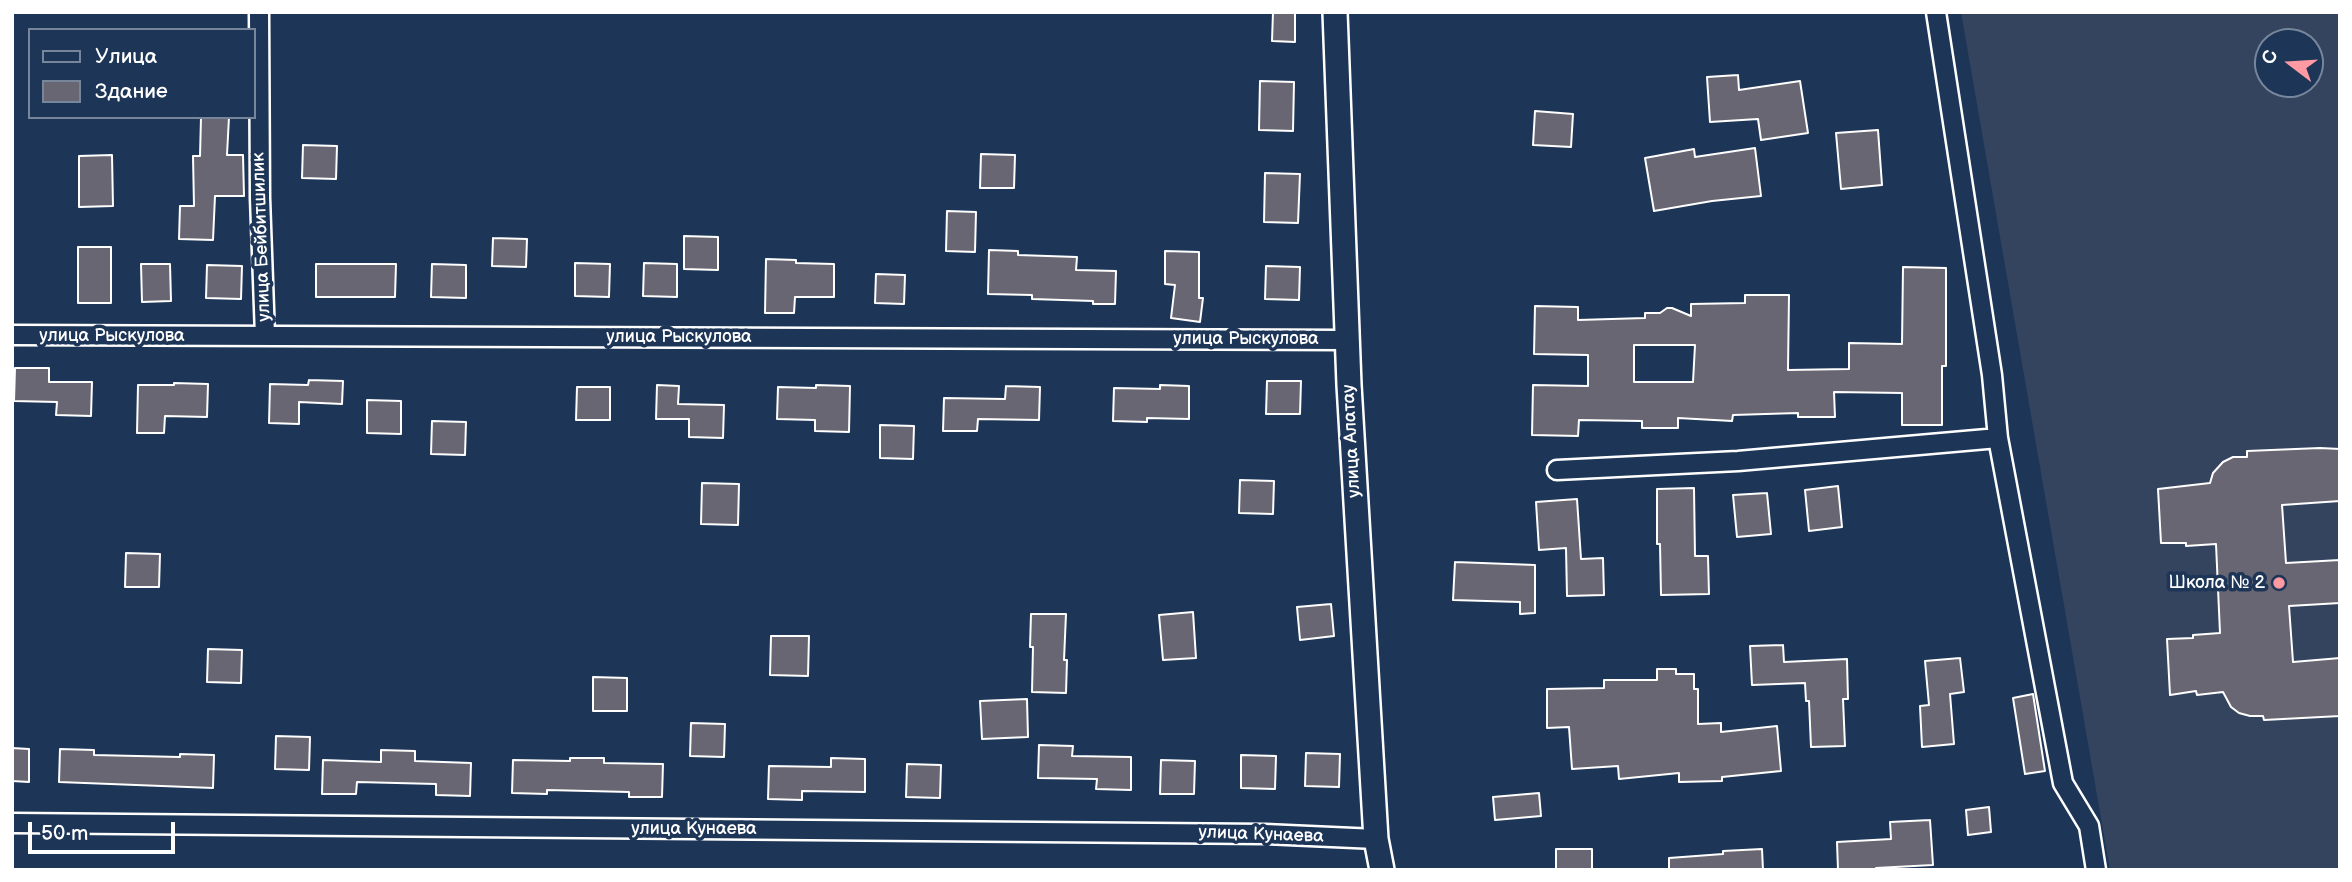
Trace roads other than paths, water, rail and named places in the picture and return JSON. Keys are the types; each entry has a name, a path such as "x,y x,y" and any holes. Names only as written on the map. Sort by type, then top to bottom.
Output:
{"street":[{"name":"улица Бейбитшилик","path":"259,12 260,198 265,336"},
{"name":"улица Алатау","path":"1335,12 1346,340 1376,839 1382,870"},
{"path":"1936,12 1992,375 1998,438 2063,783 2089,826 2096,870"},
{"name":"улица Рыскулова","path":"12,335 1346,340"},
{"path":"1557,470 1738,461 1998,438"},
{"name":"улица Кунаева","path":"12,823 1237,834 1376,839"}],"place":[{"name":"Школа № 2","path":"2279,583"}]}
